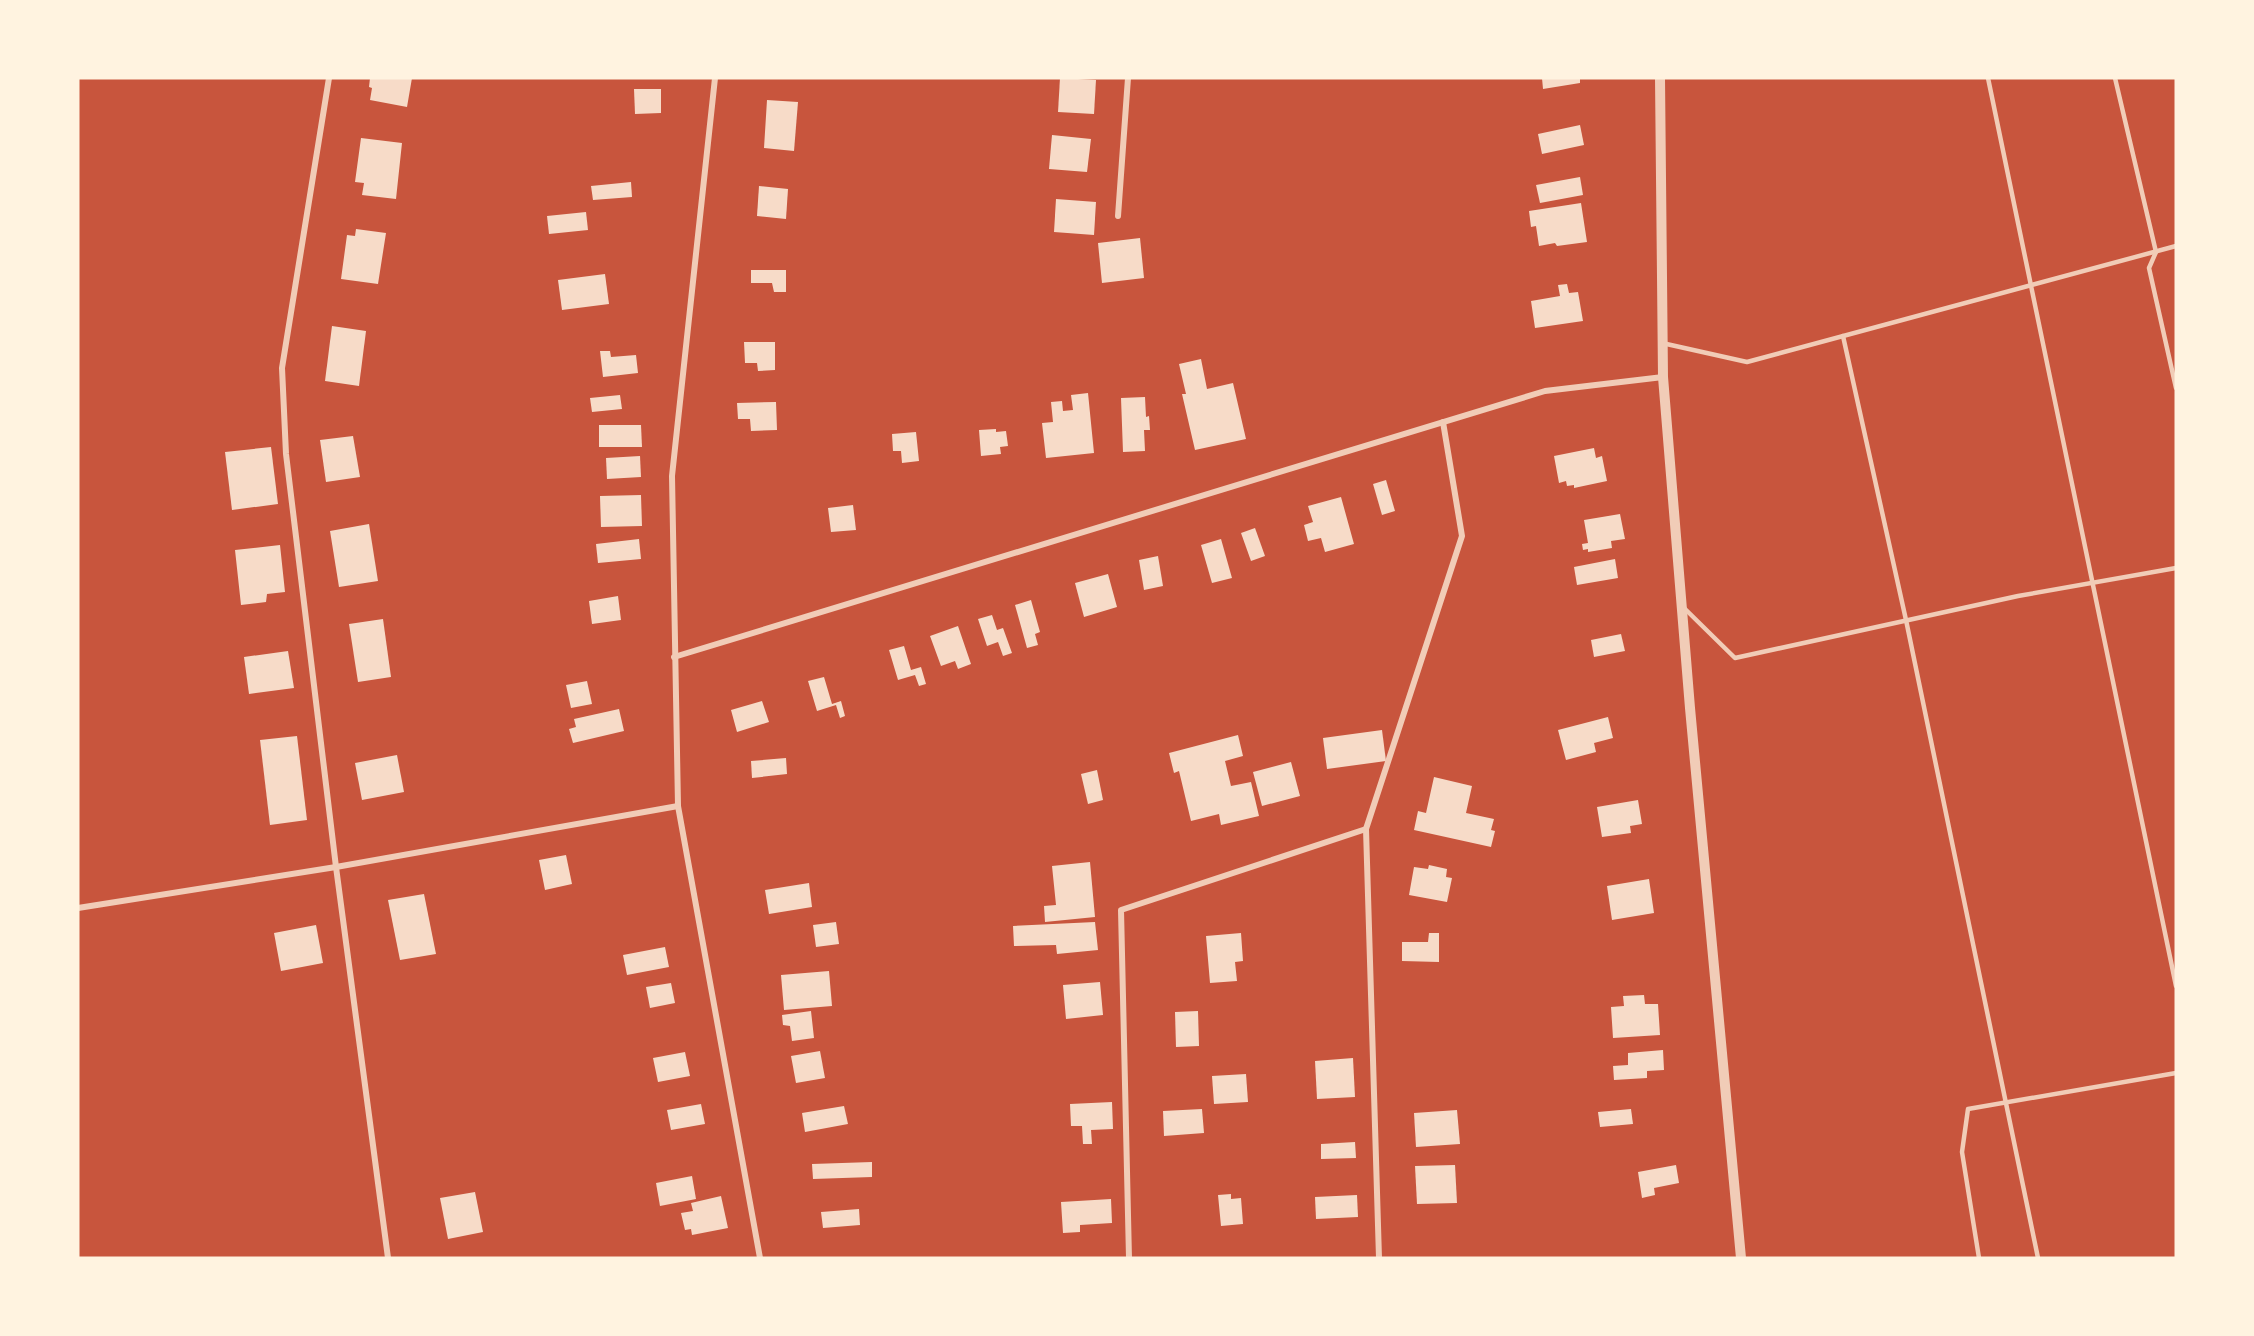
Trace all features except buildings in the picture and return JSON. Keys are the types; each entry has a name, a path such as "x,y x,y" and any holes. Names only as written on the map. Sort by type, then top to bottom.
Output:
{"street":[{"path":"329,78 282,368 286,454 336,867 388,1258"},
{"path":"715,78 672,476 678,806 760,1258"},
{"path":"1118,216 1128,78"},
{"path":"1660,78 1663,377 1741,1258"},
{"path":"674,657 1545,390 1663,377"},
{"path":"1379,1258 1366,829 1462,536 1443,422"},
{"path":"78,908 336,867 678,806"},
{"path":"1129,1258 1121,910 1366,829"}],"lane":[{"path":"1988,78 2176,986"},
{"path":"2115,78 2156,252 2149,268 2176,388"},
{"path":"1662,343 1747,362 2176,246"},
{"path":"1843,336 1906,620 2038,1258"},
{"path":"1682,605 1736,658 2018,596 2176,568"},
{"path":"1978,1258 1962,1152 1968,1109 2176,1073"}]}
